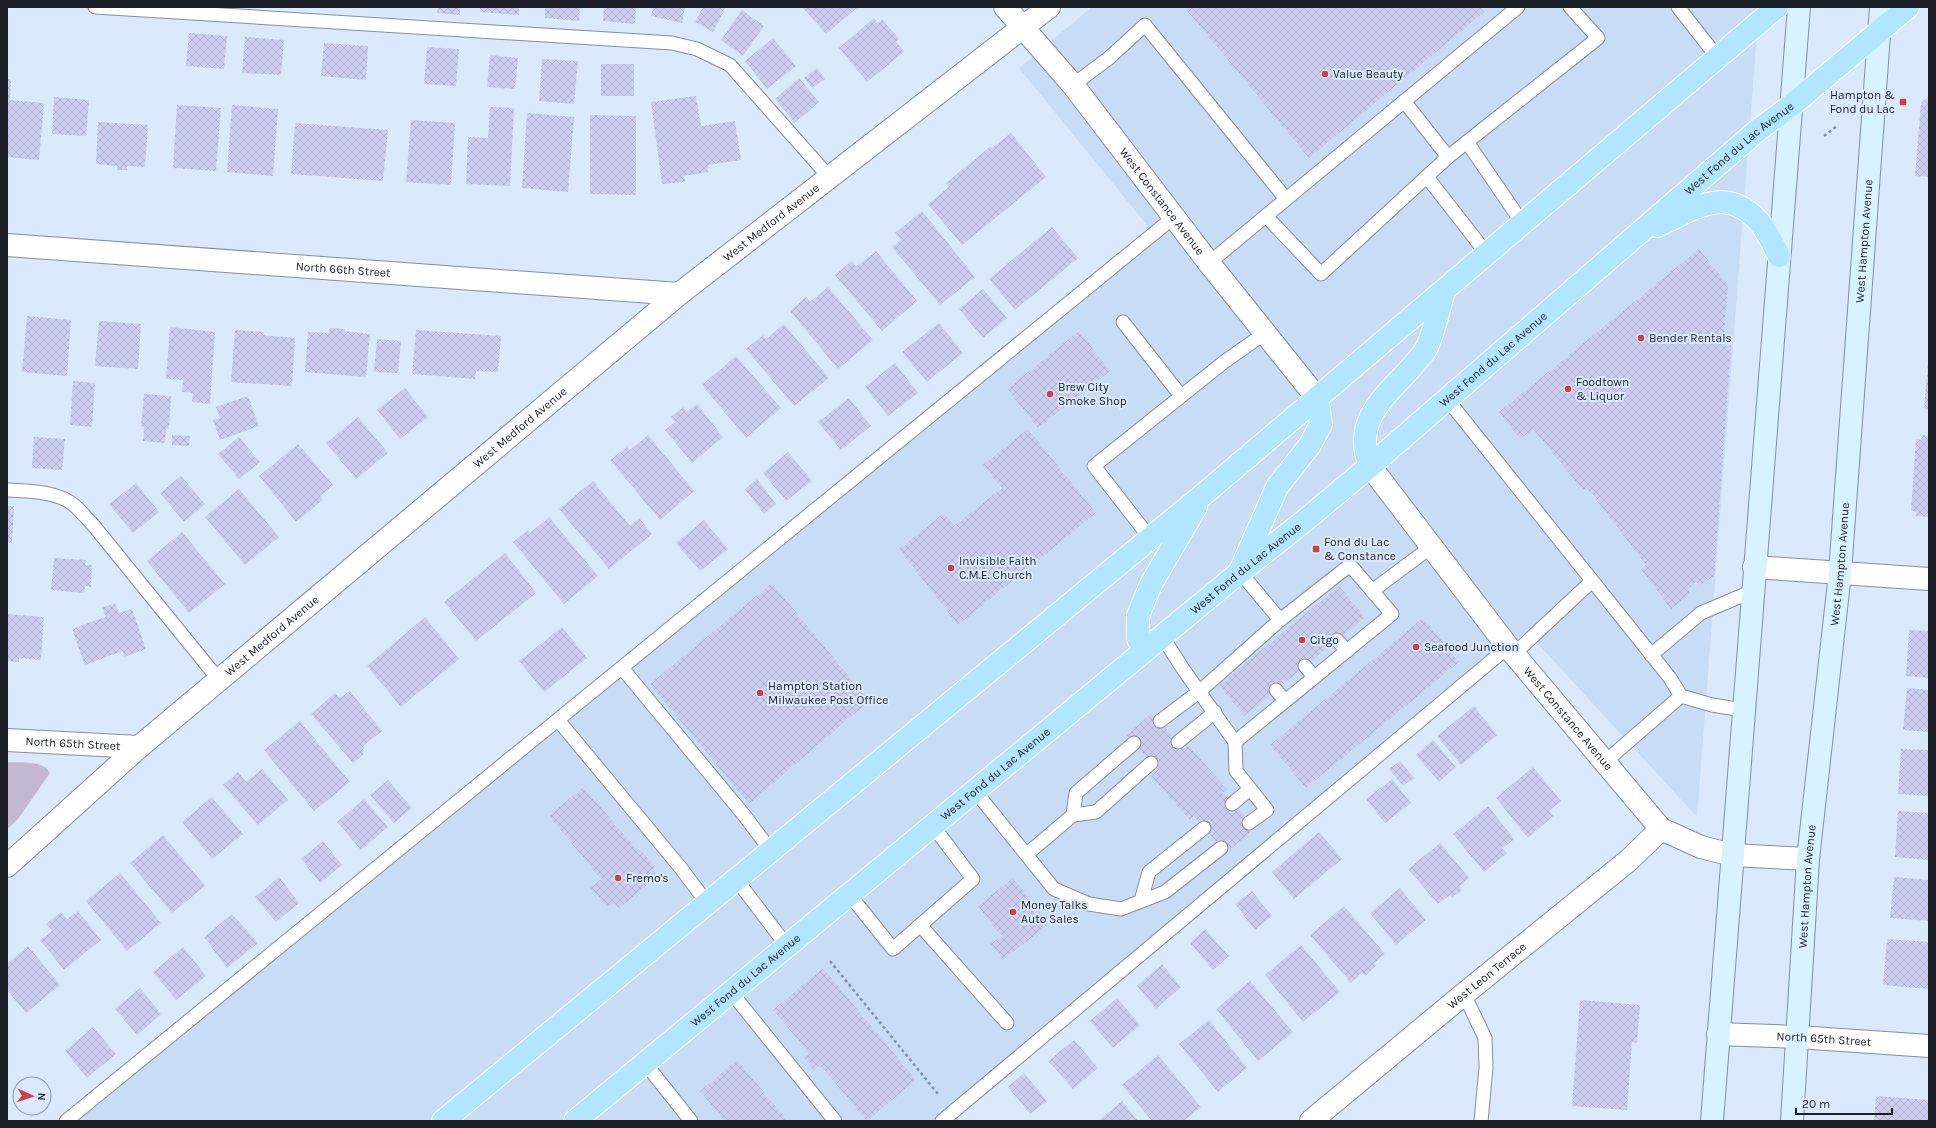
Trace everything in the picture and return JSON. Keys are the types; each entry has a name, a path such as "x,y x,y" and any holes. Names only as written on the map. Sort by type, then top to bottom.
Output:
{"main road":[{"path":"443,1121 1204,494 1718,58 1776,7"},
{"path":"1712,1121 1754,567 1799,7"},
{"name":"West Hampton Avenue","path":"1792,1121 1808,859 1840,573 1881,7"},
{"name":"West Fond du Lac Avenue","path":"575,1121 1162,636 1303,522 1370,466 1758,130 1792,105 1908,7"},
{"path":"1638,234 1708,204 1730,202 1751,213 1760,223 1779,256"},
{"path":"1370,466 1365,454 1366,436 1373,410 1427,349 1444,291"},
{"path":"1240,572 1277,487 1310,445 1321,424 1317,398"},
{"path":"1146,650 1138,639 1138,616 1151,584 1204,494"}],"street":[{"name":"West Constance Avenue","path":"1005,7 1073,85 1209,263 1317,398"},
{"name":"West Medford Avenue","path":"7,866 139,747 679,294 1024,28 1049,7"},
{"name":"North 66th Street","path":"7,245 679,294"},
{"name":"West Constance Avenue","path":"1370,466 1511,650 1606,761 1661,829 1701,847 1732,855 1808,859"},
{"path":"1754,567 1929,579"},
{"name":"North 65th Street","path":"7,740 139,747"},
{"name":"West Leon Terrace","path":"1311,1121 1629,860 1661,829"},
{"name":"North 65th Street","path":"1718,1034 1798,1037 1929,1046"}],"lane":[{"path":"95,7 672,43 697,49 730,65 830,178"},
{"path":"1209,263 1518,7"},
{"path":"1266,216 1321,274 1448,157 1598,38 1570,7"},
{"path":"1678,7 1718,58"},
{"path":"1073,85 1108,58 1145,25 1286,199"},
{"path":"1404,101 1448,157"},
{"path":"1467,142 1523,224"},
{"path":"1427,177 1486,254"},
{"path":"66,1121 1174,217"},
{"path":"1123,322 1181,396"},
{"path":"1150,538 1094,466 1181,396 1265,333"},
{"path":"1447,399 1670,678 1681,696 1743,710"},
{"path":"7,490 30,491 58,497 74,505 94,526 219,680"},
{"path":"1372,591 1431,547"},
{"path":"1160,722 1247,656 1277,627 1307,605 1350,565 1392,614 1235,742"},
{"path":"1240,572 1277,627"},
{"path":"942,1121 1511,650 1592,580"},
{"path":"1651,655 1701,612 1753,591"},
{"path":"1162,636 1235,742 1236,771 1267,810 1249,823"},
{"path":"1337,640 1347,651"},
{"path":"1305,666 1314,677"},
{"path":"622,668 744,815 771,851"},
{"path":"1276,690 1285,701"},
{"path":"1606,761 1681,696"},
{"path":"1178,742 1215,712"},
{"path":"558,720 680,867 707,903"},
{"path":"1073,815 1076,793 1134,743"},
{"path":"1027,854 1073,815 1096,812 1151,763"},
{"path":"1232,804 1250,789"},
{"path":"975,791 1054,889 1089,904 1121,909 1165,892 1221,848"},
{"path":"849,894 893,949 973,879 933,826"},
{"path":"1141,901 1149,872 1204,828"},
{"path":"736,879 787,946"},
{"path":"920,925 1007,1023"},
{"path":"731,992 836,1121"},
{"path":"1464,994 1485,1038 1486,1068 1481,1121"},
{"path":"645,1063 692,1121"}],"path":[{"path":"1824,136 1836,126"},
{"path":"830,961 953,1112"}],"shaded area":[{"path":"1092,7 1759,7 1697,817 1528,633 949,1121 62,1121 1155,235 1019,68"},
{"path":"7,762 37,764 43,766 50,773 18,819 7,829"}],"building":[{"path":"438,7 460,7 460,15 437,13"},
{"path":"480,7 519,7 519,15 480,12"},
{"path":"545,7 580,7 579,21 545,18"},
{"path":"604,7 636,7 635,24 603,21"},
{"path":"653,7 685,7 682,23 651,16"},
{"path":"703,7 726,7 713,32 695,22"},
{"path":"802,7 858,7 826,34"},
{"name":"Value Beauty","path":"1184,7 1480,7 1484,12 1309,158"},
{"path":"742,10 764,26 743,56 721,40"},
{"path":"874,18 878,23 882,19 899,39 896,41 904,52 867,82 839,48"},
{"path":"189,33 227,36 224,69 186,66"},
{"path":"245,37 284,40 281,75 242,73"},
{"path":"773,38 796,66 767,89 745,61"},
{"path":"324,43 368,46 366,80 321,76"},
{"path":"427,47 459,49 456,86 424,84"},
{"path":"490,55 518,58 515,89 487,87"},
{"path":"542,59 578,61 574,104 539,101"},
{"path":"601,64 634,64 634,96 601,96"},
{"path":"817,68 825,79 812,88 804,78"},
{"path":"799,78 819,102 795,123 775,99"},
{"path":"7,79 11,79 10,100 44,103 39,160 7,157"},
{"path":"696,96 701,126 735,121 741,160 708,165 708,172 684,176 685,182 662,184 651,102"},
{"path":"1929,96 1929,177 1915,176 1921,103"},
{"path":"54,97 89,100 86,136 52,134"},
{"path":"177,105 221,108 216,171 173,168"},
{"path":"232,105 278,109 273,176 227,172"},
{"path":"490,107 514,108 510,186 466,184 468,137 488,138"},
{"path":"527,113 574,117 568,192 522,188"},
{"path":"590,115 636,116 636,195 590,194"},
{"path":"411,120 455,123 451,185 406,182"},
{"path":"98,122 148,125 145,167 127,166 127,170 117,170 117,166 96,164"},
{"path":"295,123 388,130 383,181 291,174"},
{"path":"1011,133 1046,177 962,245 928,204 949,187 946,183 991,146 992,148"},
{"path":"922,211 975,277 940,305 892,247 901,240 895,233"},
{"path":"1052,227 1078,258 1015,310 989,279"},
{"path":"1699,249 1728,285 1723,346 1731,346 1714,576 1700,585 1697,582 1688,589 1690,594 1671,609 1641,569 1646,565 1588,489 1583,490 1533,429 1520,439 1499,412"},
{"path":"876,251 917,301 882,331 835,275 852,261 857,266"},
{"path":"828,287 873,340 838,369 790,311 806,297 810,302"},
{"path":"983,289 1007,318 983,338 959,309"},
{"path":"27,316 71,320 67,376 22,372"},
{"path":"99,321 141,324 138,369 95,366"},
{"path":"939,323 963,353 927,382 902,352"},
{"path":"784,324 829,378 794,406 746,349 763,335 766,339"},
{"path":"170,327 215,332 210,404 192,402 193,393 182,392 183,380 166,379"},
{"path":"330,328 345,329 344,331 370,334 366,377 305,372 308,332 329,333"},
{"path":"235,330 264,332 263,335 295,338 292,386 231,382"},
{"path":"416,330 501,336 498,372 476,371 475,379 412,374"},
{"path":"1079,331 1110,371 1038,428 1007,389"},
{"path":"377,339 401,341 398,373 374,372"},
{"path":"736,356 781,408 746,438 702,385"},
{"path":"895,363 918,393 888,416 865,387"},
{"path":"1929,363 1929,410 1924,409"},
{"path":"73,381 95,383 92,427 70,425"},
{"path":"405,388 428,417 400,439 377,410"},
{"path":"144,394 171,396 169,429 166,428 165,443 143,441 144,427 141,426"},
{"path":"248,396 259,426 220,440 213,420 220,418 216,407"},
{"path":"849,398 871,426 841,450 818,422"},
{"path":"697,404 723,437 692,463 665,430 675,422 671,417 683,407 687,412"},
{"path":"358,417 388,453 356,479 326,443"},
{"path":"1028,429 1096,513 958,625 899,549 944,513 954,526 1002,488 983,465"},
{"path":"172,435 190,436 189,446 172,445"},
{"path":"648,435 694,491 660,520 610,460 627,447 630,450"},
{"path":"1922,435 1929,436 1929,517 1916,516 1916,512 1911,511 1916,439 1921,440"},
{"path":"34,437 65,439 62,470 32,468"},
{"path":"239,437 260,462 239,479 218,454"},
{"path":"298,444 333,485 320,496 323,500 296,522 259,476"},
{"path":"788,452 812,481 786,501 763,473"},
{"path":"181,476 205,504 184,522 160,493"},
{"path":"757,479 776,504 764,514 745,489"},
{"path":"593,481 630,526 639,518 652,534 609,569 559,509"},
{"path":"136,483 159,512 133,533 109,504"},
{"path":"239,489 279,537 245,565 205,517"},
{"path":"7,506 14,506 12,543 7,542"},
{"path":"549,517 598,576 564,604 513,542 528,530 530,533"},
{"path":"704,520 728,549 700,571 676,543"},
{"path":"182,532 225,584 189,613 147,561"},
{"path":"505,553 536,593 476,641 444,602"},
{"path":"54,558 86,560 85,565 92,565 91,587 85,586 84,593 51,590"},
{"name":"Hampton Station Milwaukee Post Office","path":"772,583 869,701 749,804 650,684"},
{"path":"1339,586 1365,617 1244,716 1219,685"},
{"path":"115,603 119,613 132,609 146,649 124,657 123,651 85,665 72,629 105,617 102,608"},
{"path":"7,614 44,617 41,660 19,658 19,662 7,661"},
{"path":"425,617 459,659 401,707 367,666"},
{"path":"1423,618 1459,662 1306,788 1270,745"},
{"path":"562,627 587,658 544,692 519,661"},
{"path":"1909,630 1929,631 1929,678 1906,676"},
{"path":"1907,688 1929,690 1929,732 1903,730"},
{"path":"350,691 382,731 364,745 363,755 353,763 311,714 335,693 340,698"},
{"path":"1474,706 1497,735 1461,765 1437,736"},
{"path":"1152,713 1184,749 1188,745 1227,789 1223,793 1255,828 1226,853 1194,816 1190,820 1151,776 1157,770 1127,735"},
{"path":"300,721 350,782 314,811 264,750"},
{"path":"1433,740 1456,767 1439,782 1416,755"},
{"path":"1901,749 1929,750 1929,796 1898,794"},
{"path":"1400,761 1414,778 1403,786 1389,769"},
{"path":"1533,767 1561,801 1549,811 1553,816 1528,838 1496,798"},
{"path":"262,769 288,800 258,825 223,785 238,772 246,782"},
{"path":"1392,779 1411,803 1385,823 1366,799"},
{"path":"388,780 412,808 394,823 370,795"},
{"path":"583,787 638,851 641,850 655,867 653,870 658,876 619,908 614,903 607,907 591,888 601,879 549,816"},
{"path":"212,797 243,834 212,859 182,822"},
{"path":"364,799 388,827 361,850 337,822"},
{"path":"1488,806 1514,839 1503,848 1507,853 1484,872 1453,834"},
{"path":"1898,811 1929,813 1929,860 1895,857"},
{"path":"1319,832 1342,859 1294,899 1272,872"},
{"path":"163,835 205,886 172,913 130,863"},
{"path":"323,841 342,865 320,883 301,859"},
{"path":"1440,843 1469,878 1459,887 1462,890 1452,898 1450,895 1438,904 1408,869"},
{"path":"120,873 161,923 127,951 86,901"},
{"path":"279,877 299,903 276,922 255,897"},
{"path":"1894,877 1929,880 1929,921 1890,918"},
{"path":"1013,878 1049,924 1003,960 991,944 1001,936 978,906"},
{"path":"1400,888 1426,920 1396,945 1370,913"},
{"path":"1252,891 1272,916 1255,930 1235,904"},
{"path":"1344,906 1385,954 1374,963 1376,966 1365,976 1362,973 1351,983 1310,935"},
{"path":"78,911 101,940 64,970 40,940 52,931 46,924 61,912 67,919"},
{"path":"232,914 258,943 227,968 204,937"},
{"path":"1205,929 1229,956 1213,970 1190,943"},
{"path":"1887,939 1929,942 1929,989 1883,985"},
{"path":"1301,945 1340,992 1303,1022 1265,975"},
{"path":"28,946 60,985 26,1013 7,990 7,964"},
{"path":"183,947 206,976 176,1000 153,972"},
{"path":"1162,964 1181,987 1156,1009 1137,986"},
{"path":"823,968 916,1080 867,1121 820,1065 814,1070 803,1057 809,1053 773,1010"},
{"path":"1250,981 1293,1032 1258,1061 1216,1009"},
{"path":"140,988 161,1014 137,1035 115,1009"},
{"path":"1117,998 1140,1025 1113,1048 1090,1021"},
{"path":"1580,1000 1640,1005 1637,1043 1632,1042 1627,1110 1572,1106"},
{"path":"1209,1020 1247,1068 1218,1092 1179,1044"},
{"path":"93,1027 116,1054 87,1078 65,1051"},
{"path":"1074,1040 1098,1068 1073,1089 1048,1061"},
{"path":"1158,1055 1201,1107 1184,1121 1152,1121 1122,1085"},
{"path":"737,1060 788,1121 725,1121 700,1091"},
{"path":"1024,1073 1047,1101 1030,1114 1008,1087"},
{"path":"1876,1096 1929,1100 1929,1121 1874,1121"},
{"path":"1122,1101 1138,1121 1098,1121"}],"place":[{"name":"Value Beauty","path":"1325,74"},
{"name":"Hampton & Fond du Lac","path":"1903,102"},
{"name":"Bender Rentals","path":"1641,338"},
{"name":"Foodtown & Liquor","path":"1568,389"},
{"name":"Brew City Smoke Shop","path":"1050,394"},
{"name":"Fond du Lac & Constance","path":"1316,549"},
{"name":"Invisible Faith C.M.E. Church","path":"951,568"},
{"name":"Citgo","path":"1302,640"},
{"name":"Seafood Junction","path":"1416,647"},
{"name":"Hampton Station Milwaukee Post Office","path":"760,693"},
{"name":"Fremo's","path":"618,878"},
{"name":"Money Talks Auto Sales","path":"1013,912"}]}
